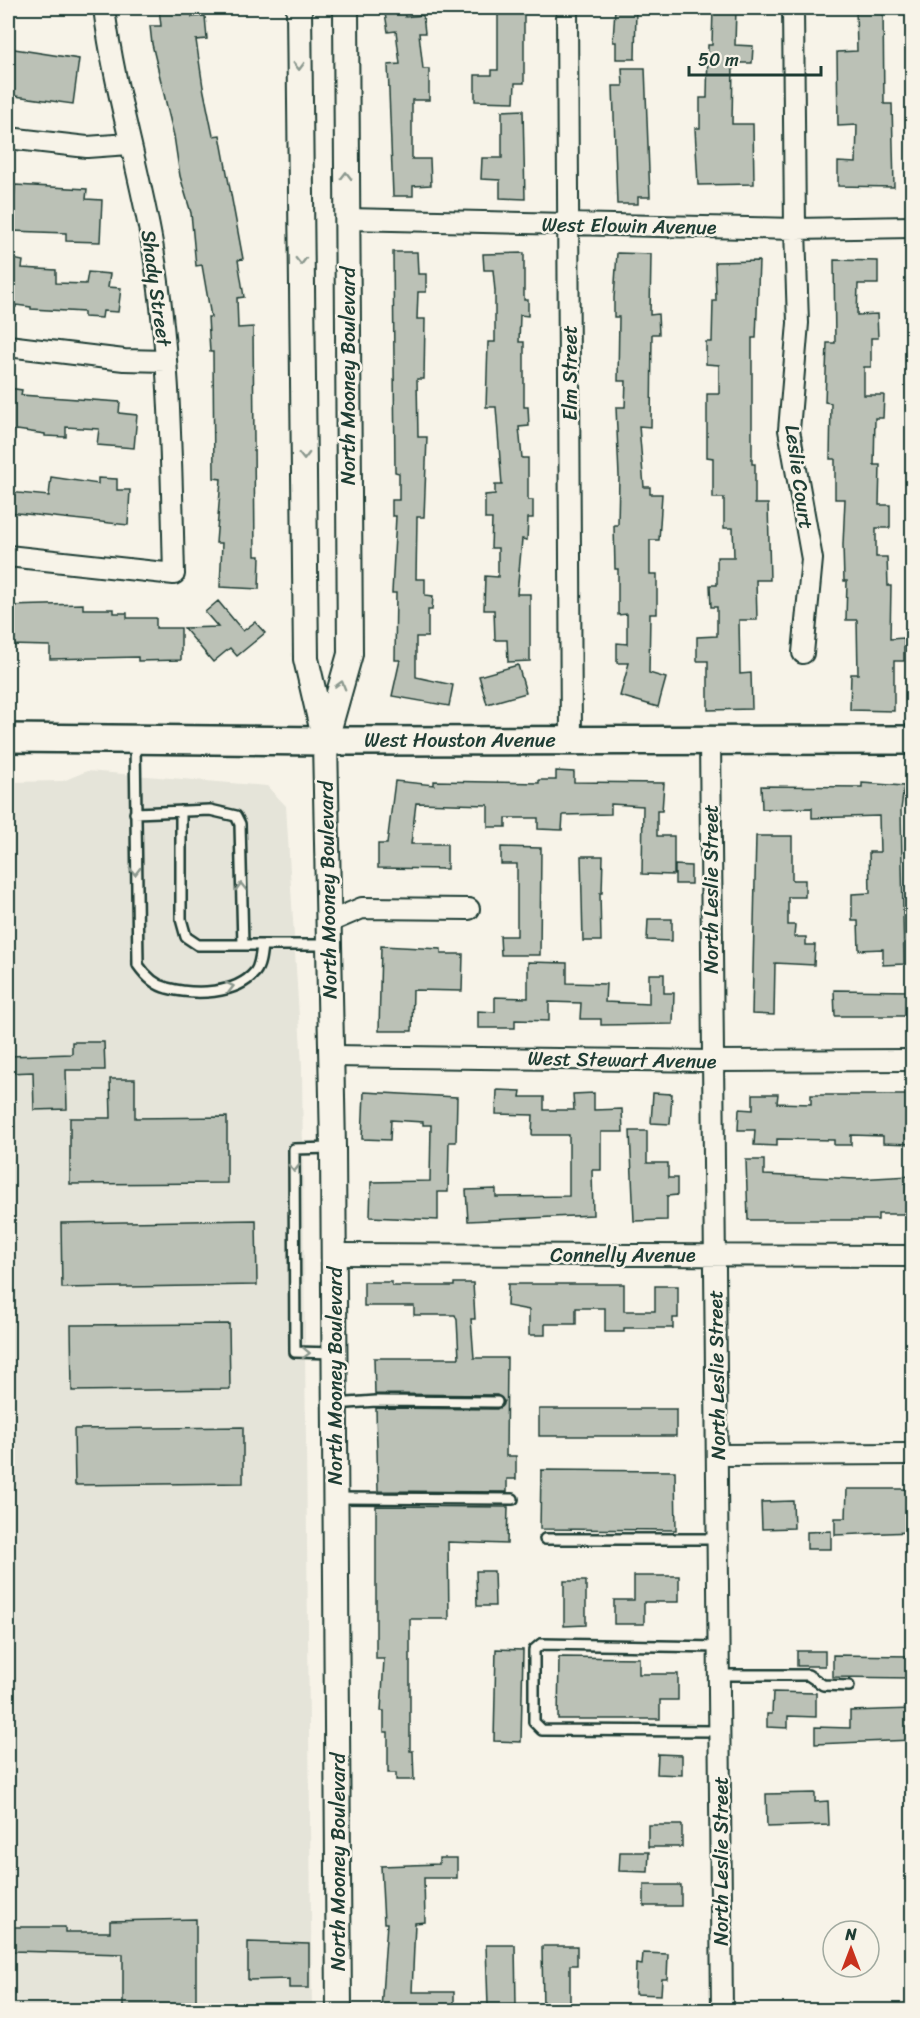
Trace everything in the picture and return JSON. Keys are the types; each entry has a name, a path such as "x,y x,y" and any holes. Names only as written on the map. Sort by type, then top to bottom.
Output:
{"main road":[{"name":"West Houston Avenue","path":"8,738 325,741 912,740"}],"street":[{"name":"Shady Street","path":"8,556 174,574 166,361 152,242 115,82 104,8"},
{"name":"North Mooney Boulevard","path":"299,8 306,659 325,741 332,1056 339,2010"},
{"name":"North Mooney Boulevard","path":"325,741 350,654 346,8"},
{"name":"Elm Street","path":"567,8 570,225 571,739"},
{"path":"793,8 795,229"},
{"path":"8,138 87,147 129,144"},
{"name":"West Elowin Avenue","path":"346,219 795,229 912,227"},
{"name":"Leslie Court","path":"795,229 798,323 789,430 812,559 803,653"},
{"path":"8,346 124,360 166,361"},
{"name":"North Leslie Street","path":"710,739 722,2010"},
{"path":"329,933 362,908 469,909"},
{"name":"West Stewart Avenue","path":"332,1056 713,1061 912,1060"},
{"name":"Connelly Avenue","path":"334,1254 912,1256"},
{"path":"717,1455 912,1454"}],"lane":[{"path":"135,740 136,952 138,965 147,977 165,988 226,990 243,984 257,970 262,945"},
{"path":"135,813 210,810 236,816 240,824 243,945"},
{"path":"181,811 183,931 186,937 198,945 262,945 329,933"},
{"path":"333,1148 294,1149 295,1352 335,1353"},
{"path":"335,1404 376,1401 497,1402"},
{"path":"336,1498 513,1499"},
{"path":"545,1539 718,1539"},
{"path":"719,1647 541,1644 534,1650 534,1722 542,1730 720,1731"},
{"path":"719,1675 808,1675 823,1685 849,1686"}],"shaded area":[{"path":"87,771 267,786 286,806 302,1066 312,2010 8,2010 8,782 63,781"}],"building":[{"path":"159,8 192,8 192,17 205,16 207,39 196,40 203,87 213,136 220,135 243,259 238,260 244,297 237,298 238,328 253,327 255,556 260,556 259,589 220,587 222,543 216,543 221,479 214,478 213,352 210,352 208,317 211,317 202,265 196,266 191,213 180,176 174,136 152,44 150,26 161,26"},
{"path":"498,8 524,8 524,83 515,83 514,102 475,101 475,75 492,75 492,70 498,70"},
{"path":"615,8 636,8 635,59 616,59 616,42 613,42"},
{"path":"713,8 736,8 735,45 753,46 752,63 733,63 732,124 753,124 754,184 698,185 695,128 700,128 700,98 707,98 708,45 712,45"},
{"path":"856,8 883,8 884,104 892,104 894,187 838,186 838,162 856,163 857,125 838,126 837,52 857,51"},
{"path":"404,11 405,17 423,15 425,33 419,33 423,69 429,69 429,100 412,100 412,159 430,159 431,185 413,186 413,196 393,196 388,65 400,64 396,31 388,32 385,13"},
{"path":"8,48 79,59 73,104 8,95"},
{"path":"622,68 645,68 650,197 638,197 638,204 617,204 613,86 623,86"},
{"path":"523,110 525,199 500,198 500,180 481,179 482,158 502,158 502,111"},
{"path":"15,185 87,189 86,199 102,200 100,242 66,241 66,233 12,231"},
{"path":"393,252 417,252 418,274 426,274 426,292 418,292 417,319 425,319 424,379 417,379 418,437 427,437 424,517 417,517 416,579 425,579 425,595 433,596 432,610 428,610 428,637 416,637 416,677 453,685 449,706 392,696 400,660 395,660 396,593 392,593 396,516 392,516 392,500 399,500 399,473 395,472"},
{"path":"524,253 524,300 528,300 528,316 520,315 519,342 524,342 524,407 528,407 529,426 519,427 522,458 528,458 528,500 533,500 533,518 528,518 527,540 522,539 517,594 530,594 530,661 508,662 507,640 495,640 494,610 484,610 485,576 498,577 498,548 491,548 492,519 485,519 485,495 495,494 495,485 502,485 496,407 486,407 488,342 495,342 495,291 493,270 484,270 483,254"},
{"path":"617,253 651,254 650,315 658,314 659,334 652,334 651,427 639,426 644,487 650,487 650,494 662,494 659,540 650,540 650,574 657,574 657,614 650,614 649,673 666,678 658,707 620,696 629,663 617,663 617,643 627,644 627,614 618,615 618,569 615,569 614,525 618,525 619,476 616,407 625,407 626,381 618,381 619,317 614,317"},
{"path":"8,258 23,261 22,268 56,270 56,283 86,284 88,272 110,274 108,287 121,288 118,312 103,311 102,318 84,317 84,312 31,309 31,307 16,305 16,307 8,307"},
{"path":"834,260 878,261 878,284 858,284 857,315 877,314 878,338 871,338 871,367 864,367 864,395 884,395 883,418 875,418 874,465 880,465 879,505 890,505 890,528 876,528 876,557 887,557 888,586 891,586 890,639 904,638 904,661 894,661 894,711 850,710 851,674 858,674 857,620 846,620 847,581 844,581 843,545 845,499 835,499 835,459 830,459 831,403 825,402 827,343 835,343"},
{"path":"759,261 756,338 752,338 752,464 755,464 755,504 768,504 770,580 756,580 757,620 739,620 740,674 751,673 752,709 708,710 708,661 697,661 697,637 717,636 717,607 711,607 710,585 717,585 717,557 734,557 733,528 724,528 724,498 713,498 713,458 707,457 707,394 719,394 719,365 706,364 706,342 712,342 713,301 716,301 715,262"},
{"path":"8,388 22,390 21,395 120,402 119,413 137,415 134,448 97,445 99,429 66,427 66,437 45,436 45,434 17,430 8,432"},
{"path":"51,477 98,484 98,478 117,479 117,490 130,490 128,525 8,512 8,492 49,496"},
{"path":"218,601 243,631 255,622 265,633 237,656 230,648 213,662 184,628 218,627 205,612"},
{"path":"83,604 83,609 114,609 114,613 127,613 127,618 156,618 156,628 181,628 181,660 138,661 138,657 50,659 50,646 9,645 8,606"},
{"path":"518,665 526,693 487,704 479,676"},
{"path":"556,771 574,772 574,782 664,783 662,811 657,811 657,836 674,836 674,875 642,874 643,806 611,804 611,814 563,815 562,830 538,829 538,818 506,818 506,827 488,827 488,805 416,803 411,844 447,844 447,869 378,868 378,844 387,844 395,781 434,785 434,781 539,783 539,780 556,780"},
{"path":"862,783 904,786 901,810 904,964 883,965 883,949 859,950 858,921 852,921 852,894 870,893 869,852 880,852 879,816 812,818 812,808 762,809 761,786 862,787"},
{"path":"756,836 792,836 792,880 805,880 805,897 788,897 788,925 795,925 794,937 806,937 806,945 815,945 814,965 775,963 774,1015 752,1014"},
{"path":"501,847 541,848 540,955 501,955 500,936 517,936 517,864 501,864"},
{"path":"581,856 603,856 602,893 600,893 601,941 583,941"},
{"path":"675,865 691,866 691,884 675,884"},
{"path":"648,919 672,919 672,941 647,940"},
{"path":"381,946 441,949 441,954 463,954 462,991 413,990 412,1031 379,1031"},
{"path":"528,962 567,963 567,983 606,984 605,1002 649,1004 649,974 664,974 664,993 674,993 673,1024 601,1025 601,1019 580,1019 581,1003 549,1002 549,1021 515,1020 515,1028 478,1028 478,1011 495,1012 495,997 528,998"},
{"path":"834,990 912,991 912,1016 835,1016"},
{"path":"72,1042 104,1042 105,1070 66,1070 67,1109 34,1110 33,1072 8,1073 8,1056 72,1054"},
{"path":"110,1079 135,1079 135,1118 227,1117 227,1183 70,1184 70,1118 111,1118"},
{"path":"497,1090 521,1091 520,1097 544,1097 544,1110 574,1110 573,1094 594,1093 594,1110 622,1109 623,1132 601,1132 601,1170 592,1170 593,1215 468,1221 466,1190 496,1189 496,1197 569,1196 569,1135 532,1135 533,1115 496,1114"},
{"path":"364,1092 457,1097 456,1142 449,1142 448,1192 438,1192 438,1220 370,1217 371,1182 430,1181 431,1125 423,1125 423,1122 391,1120 390,1140 362,1139"},
{"path":"653,1093 672,1094 670,1124 651,1123"},
{"path":"753,1094 778,1094 777,1103 811,1104 811,1095 912,1095 912,1144 883,1143 883,1136 851,1135 851,1145 834,1145 834,1140 777,1139 777,1146 754,1145 755,1130 738,1130 739,1109 753,1110"},
{"path":"630,1131 647,1131 647,1163 668,1163 668,1178 677,1178 677,1195 667,1196 667,1220 634,1221"},
{"path":"746,1160 764,1160 764,1175 856,1179 911,1176 912,1214 878,1214 878,1220 748,1220"},
{"path":"256,1220 257,1285 62,1288 61,1223"},
{"path":"364,1282 392,1282 392,1286 454,1286 454,1283 473,1283 475,1319 471,1319 474,1358 507,1358 506,1456 516,1456 516,1479 507,1479 507,1492 378,1491 376,1408 497,1409 504,1401 497,1395 375,1394 374,1358 459,1358 457,1320 455,1315 414,1315 414,1306 364,1306"},
{"path":"508,1284 624,1284 624,1311 655,1311 655,1286 678,1286 678,1318 673,1318 673,1328 624,1328 624,1332 605,1332 605,1308 576,1308 576,1324 545,1324 545,1335 529,1335 529,1310 507,1306"},
{"path":"229,1324 230,1389 72,1391 71,1325"},
{"path":"539,1409 676,1409 676,1436 539,1436"},
{"path":"243,1427 243,1483 75,1485 74,1429"},
{"path":"541,1470 675,1471 676,1530 540,1529"},
{"path":"847,1489 912,1489 912,1532 835,1535 835,1518 846,1518"},
{"path":"793,1501 794,1528 762,1529 761,1502"},
{"path":"376,1506 508,1507 507,1544 448,1542 449,1619 410,1619 410,1751 413,1751 414,1780 396,1780 396,1773 388,1773 388,1732 384,1732 384,1711 381,1711 384,1659 376,1659"},
{"path":"831,1531 831,1549 807,1549 807,1532"},
{"path":"476,1571 494,1571 495,1606 477,1606"},
{"path":"634,1576 679,1576 679,1602 644,1602 644,1624 614,1624 614,1600 634,1600"},
{"path":"564,1581 586,1581 586,1625 564,1626"},
{"path":"496,1649 523,1650 521,1742 494,1741"},
{"path":"797,1651 825,1651 825,1666 797,1666"},
{"path":"833,1655 912,1656 912,1678 833,1677"},
{"path":"559,1657 639,1658 639,1674 678,1674 678,1700 660,1700 660,1719 558,1719"},
{"path":"773,1692 816,1693 816,1717 788,1716 788,1728 767,1727 767,1714 772,1714"},
{"path":"912,1709 912,1740 815,1744 815,1727 850,1728 850,1711"},
{"path":"658,1754 682,1755 682,1775 657,1774"},
{"path":"815,1793 815,1802 828,1801 829,1825 767,1827 766,1794"},
{"path":"648,1825 682,1825 682,1847 648,1847"},
{"path":"620,1852 649,1852 648,1872 619,1871"},
{"path":"439,1858 457,1858 457,1878 424,1878 425,1922 415,1923 412,1992 454,1992 454,2010 381,2010 387,1923 384,1923 381,1866 439,1864"},
{"path":"644,1885 681,1885 681,1906 644,1906"},
{"path":"196,1919 196,2010 123,2010 123,1954 12,1951 12,1927 65,1927 65,1932 110,1932 110,1921"},
{"path":"248,1942 309,1944 309,1988 289,1988 289,1979 248,1980"},
{"path":"486,1945 515,1945 516,2005 488,2006"},
{"path":"542,1946 577,1946 577,1965 570,1965 570,2010 543,2010"},
{"path":"643,1953 668,1954 667,1979 662,1979 661,1995 635,1994 636,1964 642,1965"}]}
